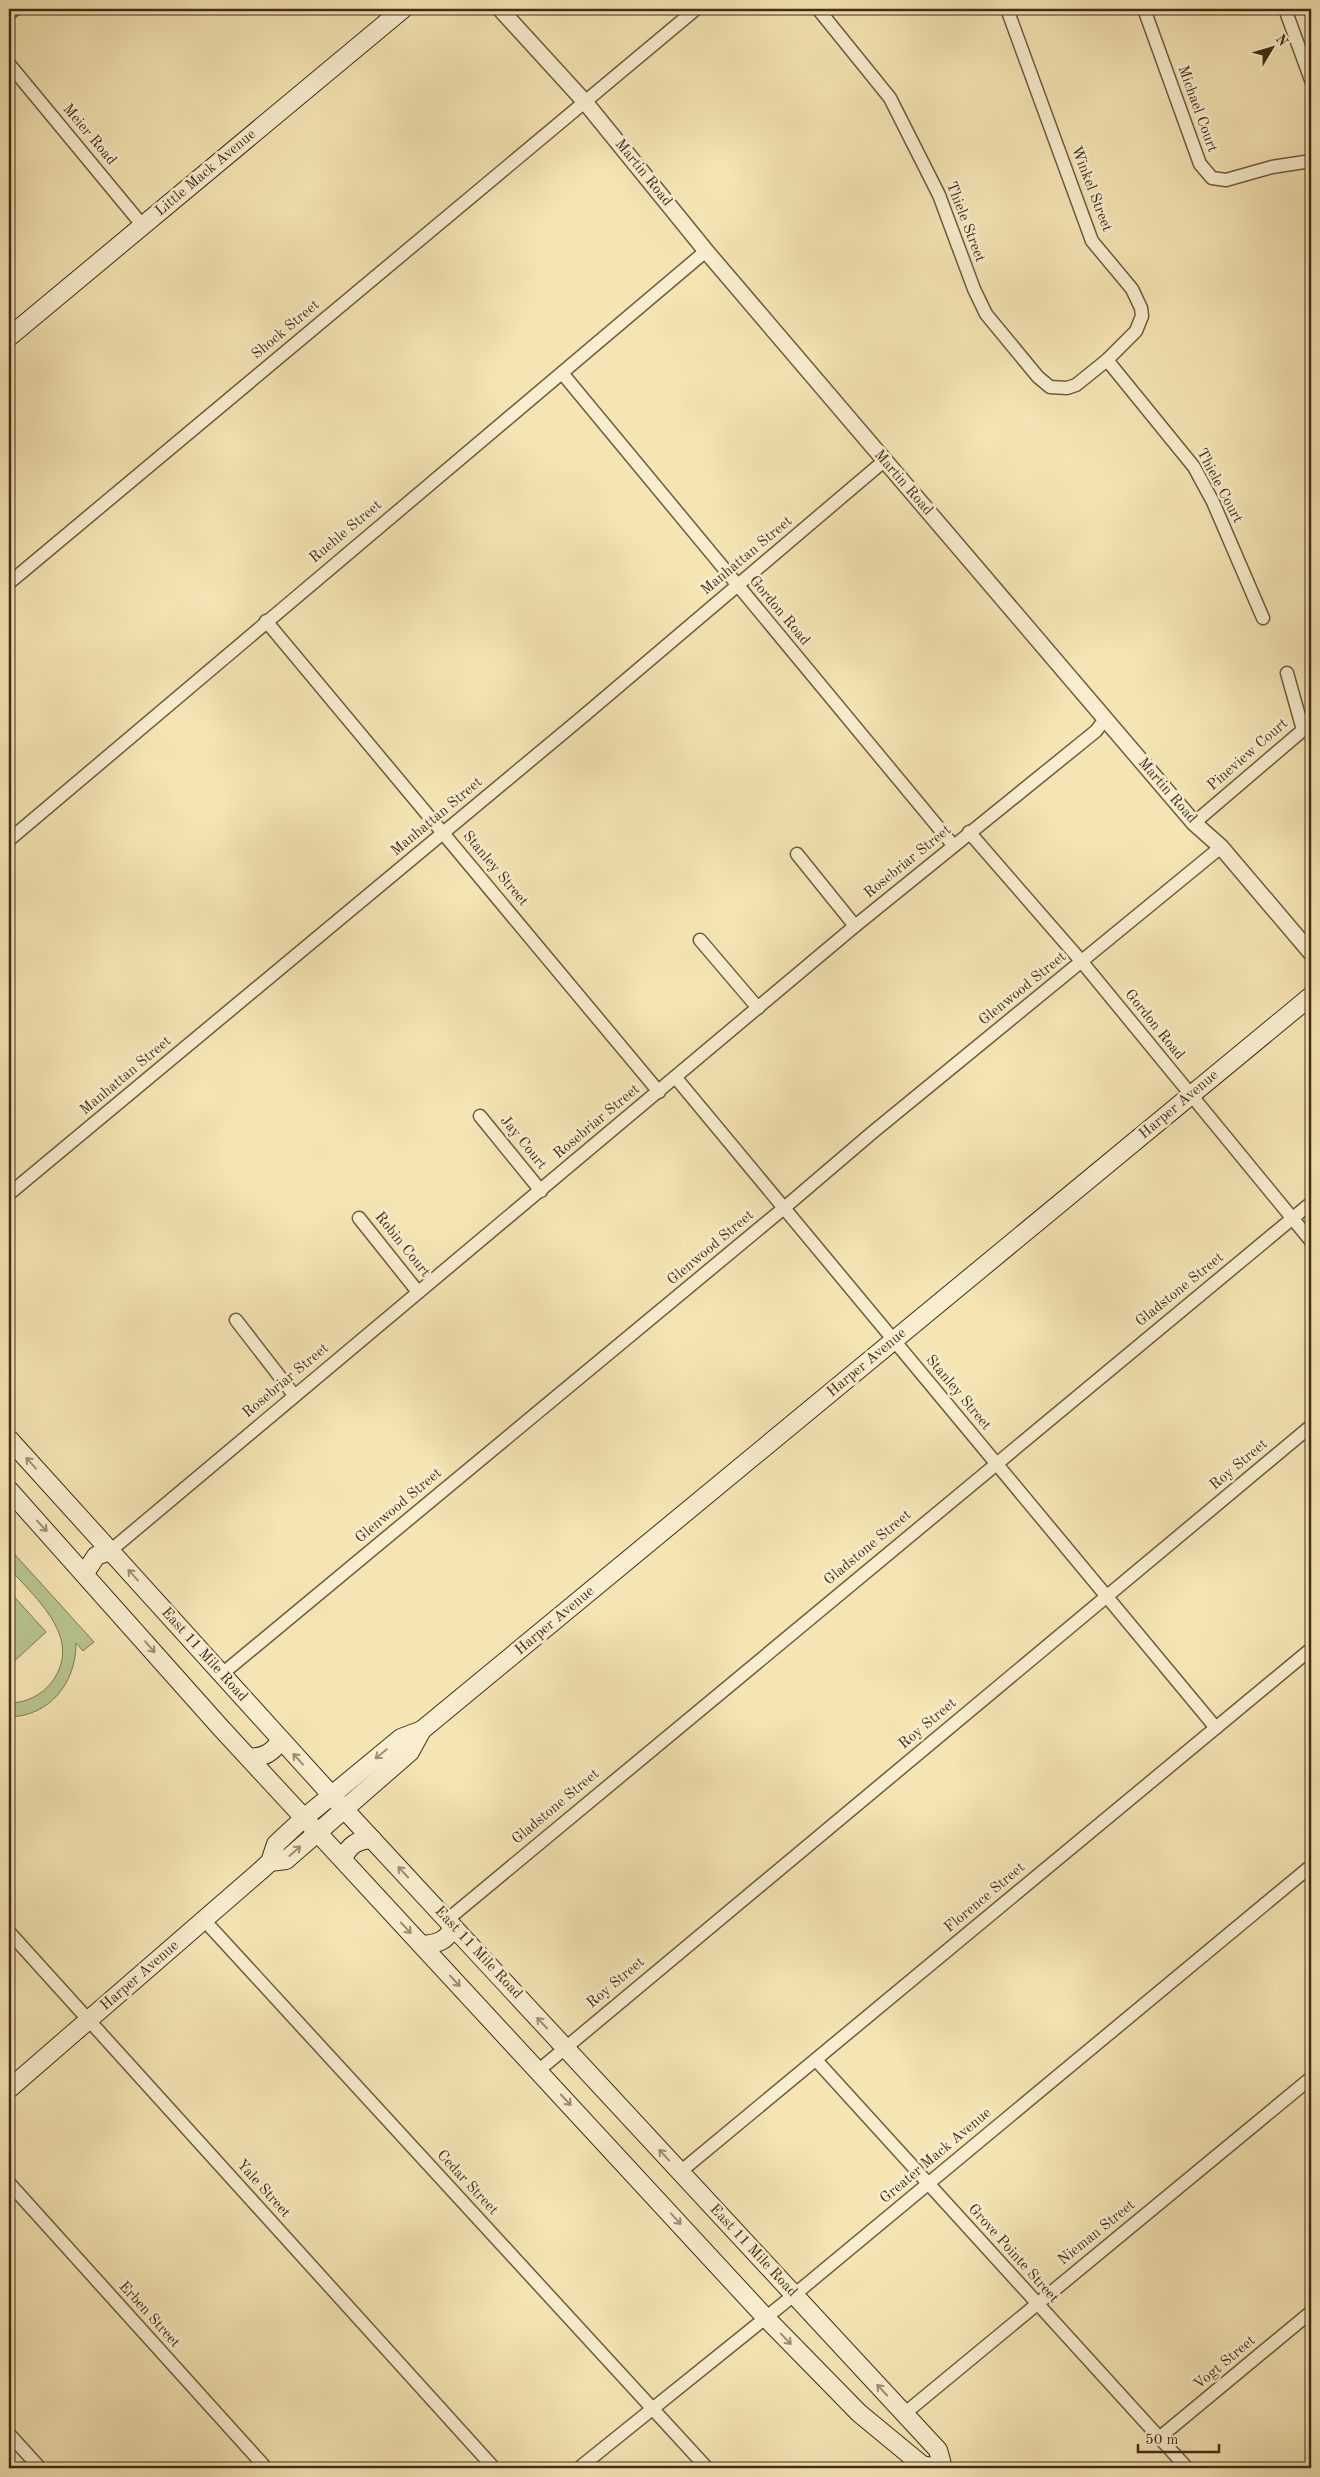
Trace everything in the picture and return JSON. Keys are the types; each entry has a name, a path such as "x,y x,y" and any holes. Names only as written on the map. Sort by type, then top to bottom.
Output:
{"main road":[{"name":"Little Mack Avenue","path":"10,334 143,226 402,9"},
{"name":"Harper Avenue","path":"9,2089 270,1862 276,1844 331,1795 400,1738 422,1730 1311,996"},
{"name":"East 11 Mile Road","path":"9,1439 331,1795 938,2450 943,2468"},
{"path":"9,1490 249,1758 766,2318 858,2413 922,2465 938,2468"},
{"path":"85,1573 96,1556 110,1551"},
{"name":"Harper Avenue","path":"270,1862 286,1860 410,1752 422,1730"},
{"path":"249,1758 265,1756 272,1752 281,1740"},
{"path":"343,1859 350,1846 372,1839"},
{"path":"422,1945 439,1943 446,1939 450,1923"},
{"path":"884,2433 896,2429 904,2419 904,2414"}],"street":[{"path":"9,14 15,9"},
{"name":"Martin Road","path":"500,9 585,102 706,251 1194,823 1221,847 1311,953"},
{"name":"Shock Street","path":"9,583 696,9"},
{"name":"Thiele Street","path":"818,9 857,54 890,98 939,196 974,290 986,314 1002,335 1038,377 1050,387 1059,389 1076,385 1107,360"},
{"name":"Winkel Street","path":"1007,9 1092,241 1132,289 1141,308 1142,316 1136,331 1107,360"},
{"name":"Michael Court","path":"1144,9 1194,150 1207,174 1218,180 1226,180 1272,167 1311,161"},
{"path":"1285,9 1311,80"},
{"name":"Meier Road","path":"9,64 143,226"},
{"name":"Ruehle Street","path":"9,840 706,251"},
{"name":"Thiele Court","path":"1107,360 1194,467 1213,502 1263,618"},
{"name":"Gordon Road","path":"562,373 953,846"},
{"name":"Manhattan Street","path":"9,1194 444,833 884,461"},
{"name":"Stanley Street","path":"266,621 659,1092"},
{"name":"Pineview Court","path":"1194,823 1303,730 1287,673"},
{"name":"Rosebriar Street","path":"110,1551 855,926 1096,731 1105,719"},
{"name":"Gordon Road","path":"969,832 1082,962 1311,1241"},
{"name":"Glenwood Street","path":"222,1674 873,1132 1221,847"},
{"path":"797,854 855,926"},
{"path":"700,940 758,1008"},
{"name":"Stanley Street","path":"676,1078 1216,1728"},
{"name":"Jay Court","path":"480,1116 541,1191"},
{"name":"Gladstone Street","path":"450,1923 996,1464 1311,1203"},
{"name":"Robin Court","path":"360,1218 418,1292"},
{"path":"236,1320 294,1395"},
{"name":"Roy Street","path":"565,2047 1311,1426"},
{"name":"Florence Street","path":"680,2172 1311,1649"},
{"name":"Greater Mack Avenue","path":"579,2468 794,2295 1311,1866"},
{"name":"Cedar Street","path":"204,1920 707,2468"},
{"name":"Yale Street","path":"9,1932 494,2468"},
{"path":"539,2070 565,2047"},
{"name":"Grove Pointe Street","path":"816,2060 1188,2468"},
{"name":"Nieman Street","path":"904,2414 1311,2078"},
{"name":"Erben Street","path":"9,2183 266,2468"},
{"name":"Vogt Street","path":"1159,2438 1311,2312"},
{"path":"9,2434 40,2468"}],"green space":[{"path":"9,1548 94,1642 83,1651 76,1643 75,1658 66,1684 48,1704 37,1711 9,1717 9,1703 21,1702 33,1697 52,1682 60,1666 63,1650 60,1635 53,1620 9,1568"},
{"path":"9,1591 46,1632 9,1666"}]}
